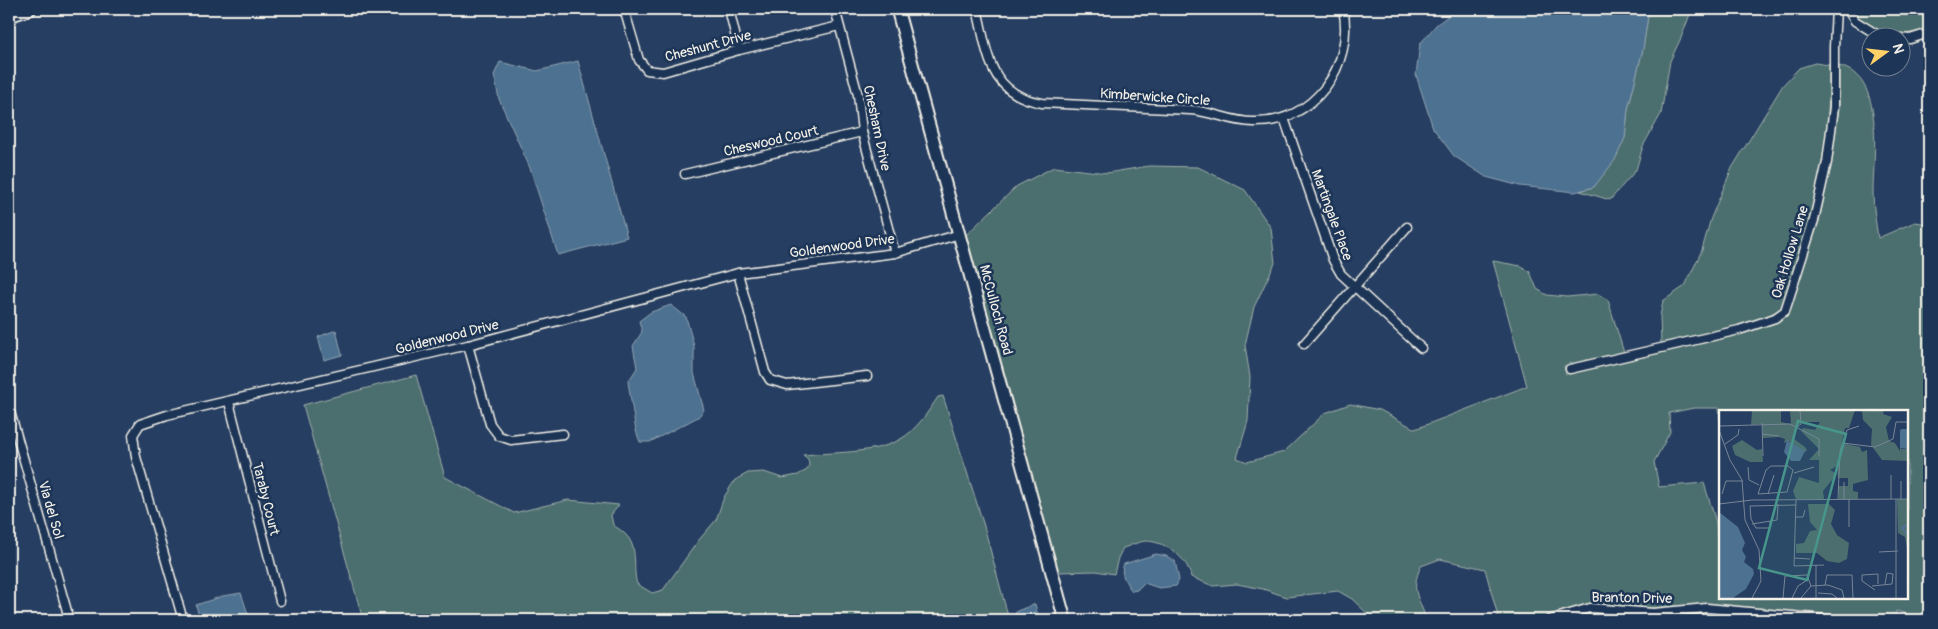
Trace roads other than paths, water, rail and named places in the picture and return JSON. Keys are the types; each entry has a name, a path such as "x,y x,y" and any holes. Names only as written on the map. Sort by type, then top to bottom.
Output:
{"street":[{"path":"9,16 30,9"},
{"name":"Cheshunt Drive","path":"624,9 639,60 647,70 663,72 739,50 840,26"},
{"path":"729,9 739,50"},
{"name":"Chesham Drive","path":"835,9 858,95 862,132 894,253"},
{"name":"McCulloch Road","path":"897,9 1065,620"},
{"name":"Kimberwicke Circle","path":"977,9 991,63 997,76 1006,89 1025,100 1042,103 1197,111 1239,121 1255,122 1284,118 1306,107 1327,86 1337,71 1343,55 1346,38 1343,9"},
{"name":"Oak Hollow Lane","path":"1570,369 1739,330 1775,318 1785,310 1814,220 1827,162 1834,107 1836,9"},
{"path":"1847,9 1855,21 1866,28"},
{"path":"1910,39 1929,33"},
{"name":"Martingale Place","path":"1284,118 1333,260 1341,274 1421,348"},
{"name":"Cheswood Court","path":"685,174 862,132"},
{"path":"1304,344 1407,227"},
{"name":"Goldenwood Drive","path":"183,620 136,457 132,436 140,424 167,415 468,346 738,273 894,253 960,234"},
{"path":"738,273 765,372 770,380 787,385 867,376"},
{"path":"468,346 490,424 499,436 511,440 563,434"},
{"name":"Taraby Court","path":"229,402 280,601"},
{"name":"Via del Sol","path":"9,408 67,611 66,620"},
{"name":"Branton Drive","path":"1549,620 1590,608 1652,613 1707,608 1815,620 1835,620"}],"water":[{"path":"1457,9 1649,9 1643,49 1628,109 1625,138 1615,160 1594,187 1575,192 1520,186 1486,177 1454,156 1433,128 1416,75 1420,44 1436,25"},
{"path":"578,61 627,237 558,255 530,168 499,99 494,75 500,62 537,71"},
{"path":"671,305 686,317 694,346 694,373 704,410 698,417 650,442 640,442 636,431 628,382 637,368 633,346 642,332 639,321 651,312"},
{"path":"336,330 342,355 324,360 318,337"},
{"path":"1156,554 1166,556 1175,561 1179,580 1176,586 1159,588 1144,583 1137,590 1132,591 1122,571 1124,564"},
{"path":"241,593 250,620 200,620 196,605 223,596"},
{"path":"1035,604 1039,620 1011,620 1017,611"}]}
